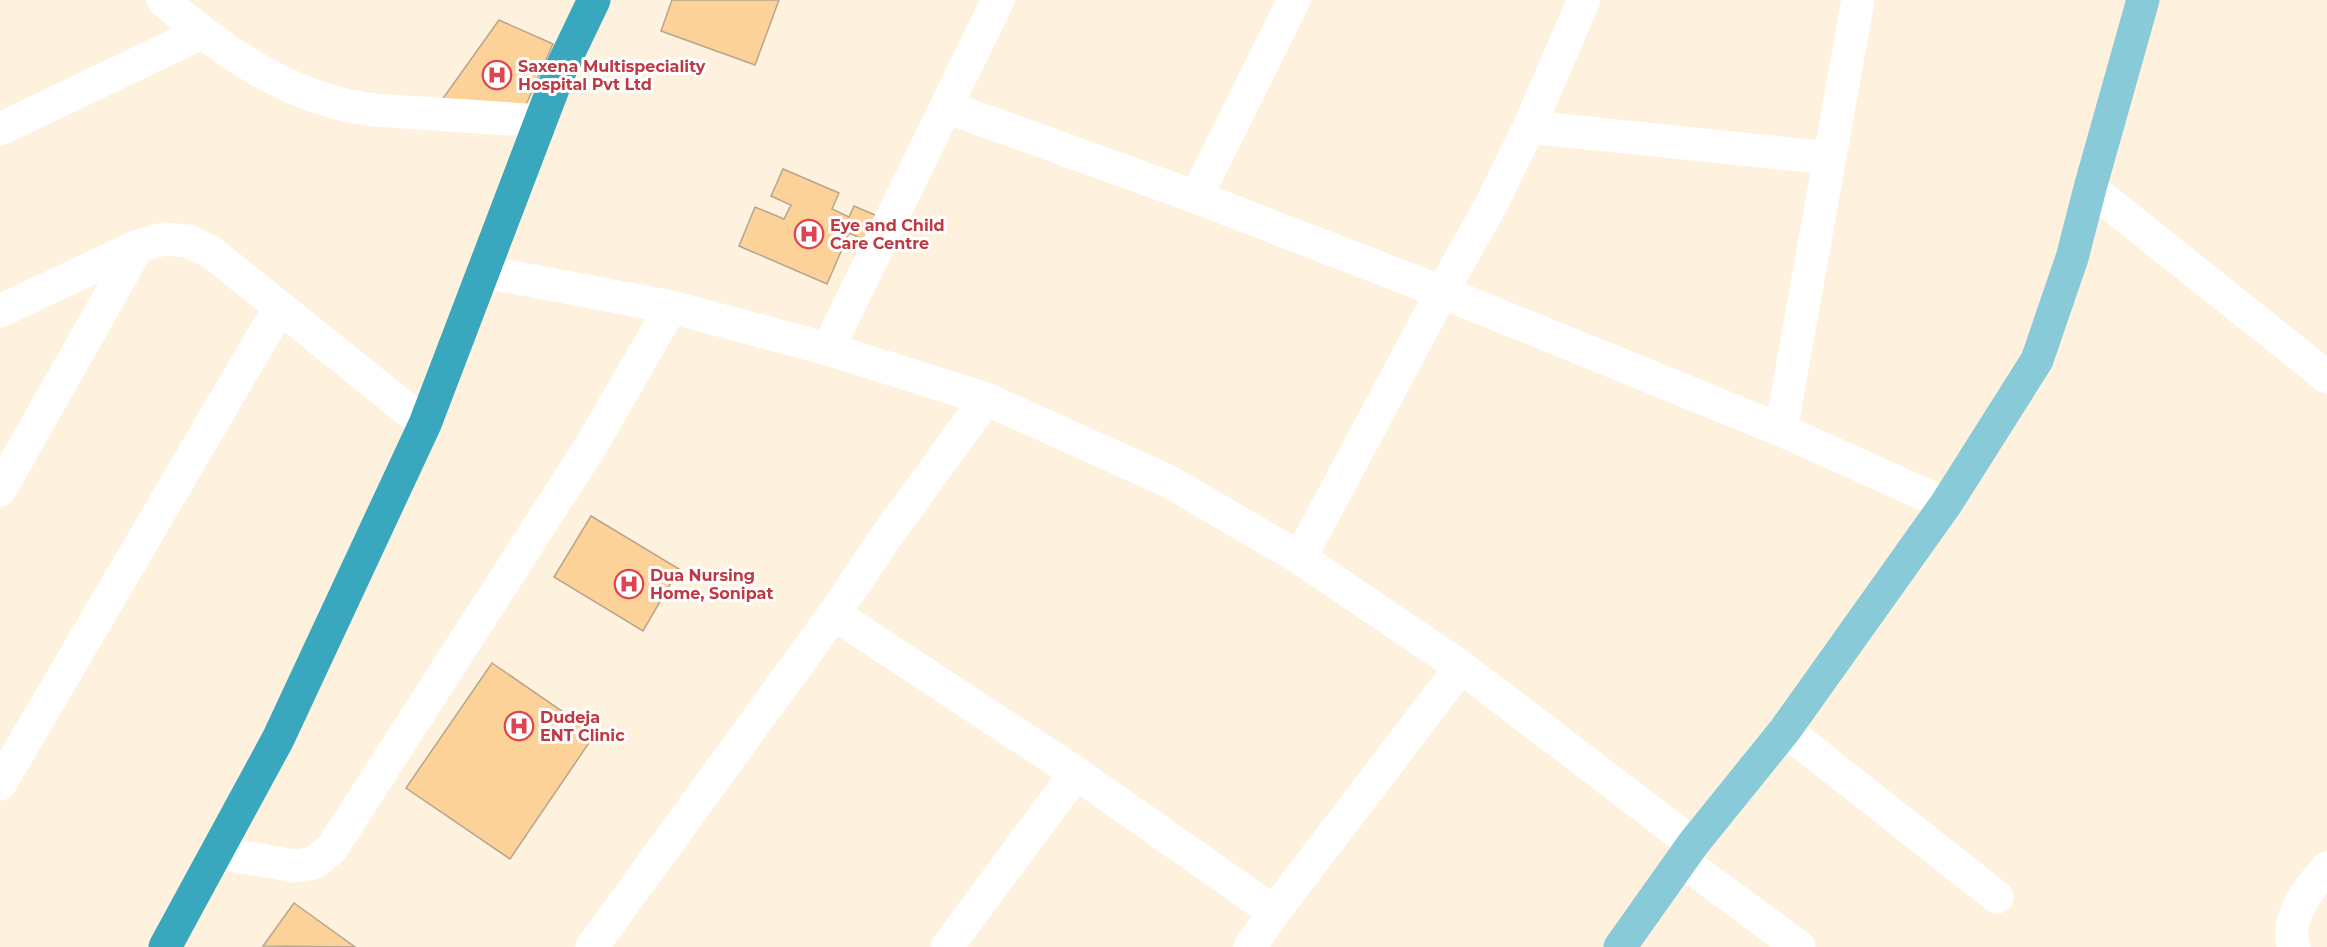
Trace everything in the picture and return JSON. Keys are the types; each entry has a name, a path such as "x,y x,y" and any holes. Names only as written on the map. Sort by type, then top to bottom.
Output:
{"highway":[{"path":"165,947 278,739 424,424 485,272 559,73 594,0"}],"main road":[{"path":"1620,947 1688,852 1785,730 1946,504 2037,360 2072,258 2143,0"}],"street":[{"path":"163,0 201,33 282,84 349,107 542,121"},
{"path":"828,350 998,0"},
{"path":"1196,197 1294,0"},
{"path":"1300,558 1492,203 1529,127 1584,0"},
{"path":"1781,430 1858,0"},
{"path":"0,129 201,33"},
{"path":"947,107 1196,197 1442,292 1781,430 1946,504"},
{"path":"1529,127 1830,158"},
{"path":"2090,188 2327,377"},
{"path":"0,311 138,246 164,238 188,241 212,252 424,424"},
{"path":"0,490 138,246"},
{"path":"485,272 671,307 828,350 986,399 1168,481 1300,558 1461,667 1688,852 1799,947"},
{"path":"0,784 280,307"},
{"path":"216,852 294,866 314,863 332,848 592,444 671,307"},
{"path":"592,947 834,614 883,541 986,399"},
{"path":"834,614 1076,773 1274,912"},
{"path":"1250,947 1274,912 1461,667"},
{"path":"1785,730 1997,897"},
{"path":"947,947 1076,773"},
{"path":"2294,947 2292,941 2296,911 2311,886 2327,868"}],"building":[{"path":"672,0 779,0 755,65 661,31"},
{"path":"499,20 553,44 525,107 439,104"},
{"path":"783,169 839,193 832,209 849,217 854,206 889,221 879,246 849,233 827,284 739,246 755,207 784,219 791,205 771,196"},
{"path":"591,516 679,569 643,631 554,577"},
{"path":"492,663 595,734 510,859 406,788"},
{"path":"294,903 355,947 263,946"}],"place":[{"name":"Saxena Multispeciality Hospital Pvt Ltd","path":"497,75"},
{"name":"Eye and Child Care Centre","path":"809,234"},
{"name":"Dua Nursing Home, Sonipat","path":"629,584"},
{"name":"Dudeja ENT Clinic","path":"519,726"}]}
